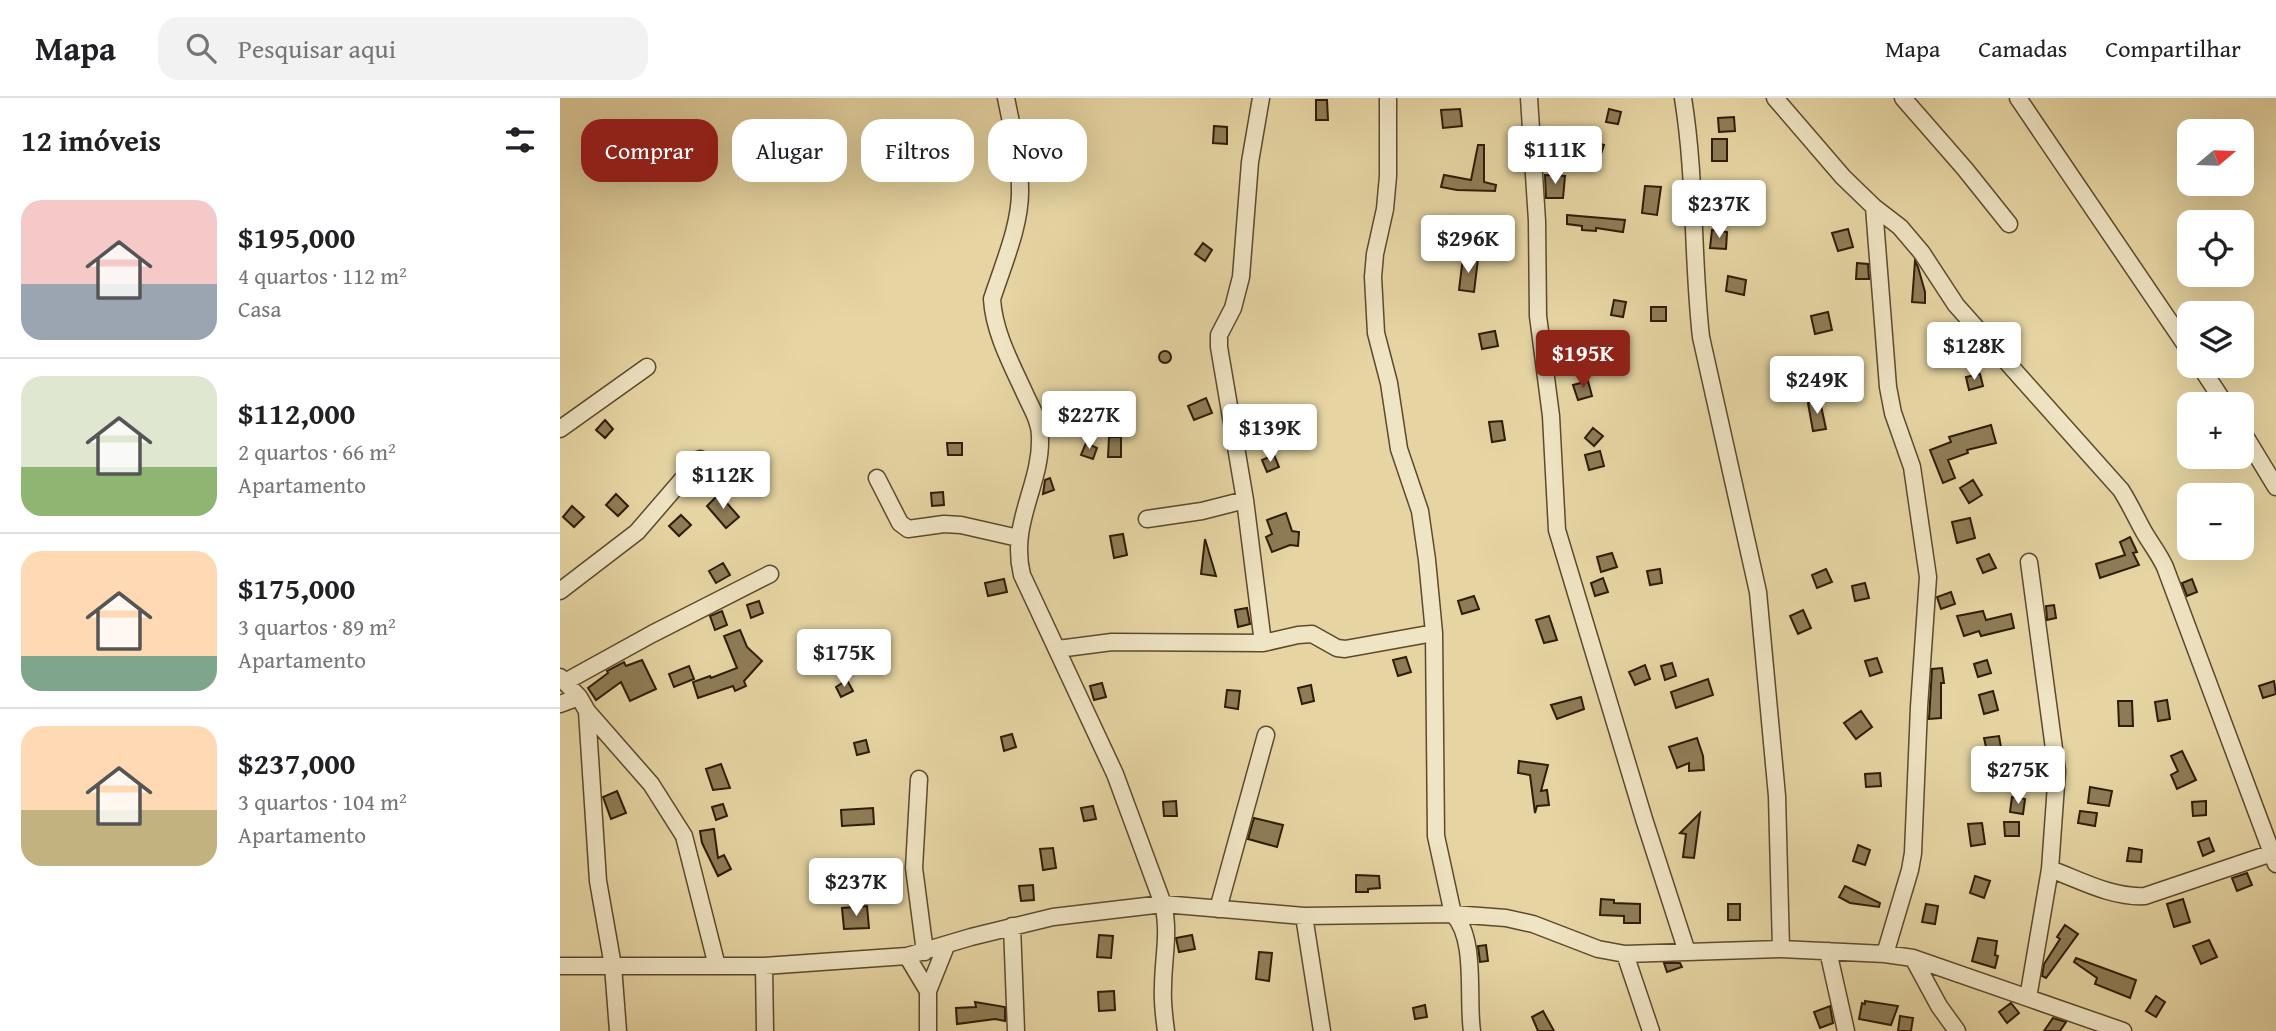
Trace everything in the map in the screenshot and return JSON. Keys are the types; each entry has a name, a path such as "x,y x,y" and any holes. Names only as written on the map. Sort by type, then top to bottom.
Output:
{"street":[{"path":"1006,98 1021,190 1018,216 992,299 993,312 1003,346 1038,420 1041,435 1018,538 1019,560 1023,575 1115,774 1163,904 1166,916 1163,984 1166,1031"},
{"path":"1261,98 1250,162 1241,277 1233,308 1219,335 1219,347 1245,500 1263,643"},
{"path":"1388,98 1388,177 1373,276 1376,333 1389,383 1399,449 1420,511 1434,633 1436,836 1453,914 1464,930 1468,953 1472,1031"},
{"path":"1529,98 1537,221 1538,316 1551,416 1557,530 1687,952"},
{"path":"1683,98 1693,179 1697,304 1701,337 1753,565 1764,643 1777,796 1781,948"},
{"path":"1775,98 1843,177 1874,207 1900,227 1922,253 1956,305 2121,490 2131,505 2165,568 2274,859 2145,896 2131,897 2115,894 2050,869"},
{"path":"1902,98 2009,224"},
{"path":"2018,98 2177,332"},
{"path":"1874,207 1888,387 1893,412 1912,467 1928,577 1913,853 1885,954"},
{"path":"560,429 647,367"},
{"path":"2254,451 2276,487"},
{"path":"560,592 637,532 699,459"},
{"path":"877,478 900,523 908,529 944,524 961,525 1018,538"},
{"path":"1147,519 1245,500"},
{"path":"2028,998 2050,869 2057,771 2029,562"},
{"path":"717,966 684,836 651,784 563,679 770,575"},
{"path":"1058,649 1112,642 1263,643 1312,634 1337,648 1345,649 1434,633"},
{"path":"560,704 583,704"},
{"path":"583,704 598,881 613,966 618,1031"},
{"path":"1218,909 1266,735"},
{"path":"919,779 914,868 925,951"},
{"path":"560,966 764,966 907,956 1012,926 1163,904 1304,916 1453,914 1506,918 1533,924 1598,949 1625,954 1781,948 1913,958 2123,1031"},
{"path":"1304,916 1322,1031"},
{"path":"1012,926 1016,1031"},
{"path":"928,1031 928,990 946,946"},
{"path":"1828,951 1846,1031"},
{"path":"1625,954 1651,1031"},
{"path":"907,956 928,990"},
{"path":"1913,958 1939,1006 1957,1031"},
{"path":"764,966 765,1031"}],"building":[{"path":"1316,100 1327,100 1328,120 1316,120"},
{"path":"1460,109 1462,126 1443,128 1441,110"},
{"path":"1609,109 1621,112 1618,124 1606,122"},
{"path":"1734,117 1735,131 1719,132 1718,118"},
{"path":"1214,126 1227,127 1227,144 1213,143"},
{"path":"1712,139 1727,139 1727,161 1712,161"},
{"path":"1590,141 1604,145 1600,157 1586,153"},
{"path":"1478,145 1484,145 1484,182 1496,185 1495,191 1441,187 1444,175 1471,180"},
{"path":"1545,175 1565,176 1563,198 1546,198"},
{"path":"1645,186 1661,187 1657,215 1642,213"},
{"path":"1567,215 1625,220 1623,232 1596,228 1596,231 1582,230 1582,226 1567,224"},
{"path":"1848,229 1853,247 1838,251 1832,233"},
{"path":"1712,230 1727,232 1726,249 1710,248"},
{"path":"1203,243 1212,250 1205,261 1195,254"},
{"path":"1463,257 1478,259 1474,292 1459,290"},
{"path":"1915,261 1925,292 1925,303 1912,302"},
{"path":"1857,263 1868,264 1869,279 1856,279"},
{"path":"1728,276 1746,280 1744,295 1726,291"},
{"path":"1614,300 1626,302 1623,317 1611,315"},
{"path":"1651,307 1666,307 1666,321 1651,321"},
{"path":"1828,312 1832,330 1815,334 1811,316"},
{"path":"1495,331 1498,346 1482,349 1479,334"},
{"path":"1165,351 1171,357 1165,363 1159,357"},
{"path":"1834,363 1840,389 1825,393 1819,367"},
{"path":"1980,374 1983,386 1969,390 1966,377"},
{"path":"1588,381 1592,396 1578,400 1573,385"},
{"path":"1206,398 1212,413 1194,420 1188,406"},
{"path":"1820,401 1826,429 1813,431 1808,403"},
{"path":"605,420 613,429 605,438 596,430"},
{"path":"1502,421 1505,440 1492,442 1489,422"},
{"path":"1991,425 1996,443 1967,450 1968,453 1948,460 1955,478 1943,483 1930,450 1951,442 1949,437"},
{"path":"1593,428 1603,436 1594,446 1585,438"},
{"path":"1109,437 1121,437 1121,457 1108,457"},
{"path":"947,443 962,443 962,455 948,455"},
{"path":"1086,443 1097,448 1093,459 1081,455"},
{"path":"1600,451 1604,466 1589,470 1585,455"},
{"path":"1274,455 1279,467 1267,472 1262,460"},
{"path":"736,476 743,485 731,495 723,486"},
{"path":"1050,478 1054,490 1043,494 1045,480"},
{"path":"1973,480 1982,495 1969,503 1960,488"},
{"path":"943,492 944,505 932,506 931,493"},
{"path":"616,494 628,506 618,516 606,505"},
{"path":"719,494 739,517 726,528 707,506"},
{"path":"572,506 584,517 574,527 563,517"},
{"path":"1286,513 1292,531 1299,532 1298,546 1290,545 1272,552 1266,537 1272,534 1267,520"},
{"path":"681,515 691,525 679,536 669,526"},
{"path":"1970,518 1975,538 1957,543 1952,522"},
{"path":"1123,534 1127,555 1114,558 1110,536"},
{"path":"2130,537 2139,565 2100,578 2096,564 2125,555 2120,542"},
{"path":"1205,539 1216,576 1201,574"},
{"path":"1612,553 1617,567 1601,572 1597,557"},
{"path":"1989,554 1996,568 1983,573 1977,559"},
{"path":"723,563 730,575 716,583 709,571"},
{"path":"1660,569 1662,583 1650,585 1647,571"},
{"path":"1826,569 1832,582 1817,588 1812,575"},
{"path":"1603,578 1608,592 1595,596 1591,583"},
{"path":"1004,579 1007,592 988,596 985,583"},
{"path":"2192,579 2197,592 2187,596 2182,583"},
{"path":"1865,583 1869,598 1855,601 1852,586"},
{"path":"1951,592 1955,604 1941,609 1937,597"},
{"path":"1474,596 1479,609 1462,614 1458,601"},
{"path":"759,601 763,613 751,618 747,605"},
{"path":"2054,605 2056,618 2047,620 2046,606"},
{"path":"1247,608 1250,624 1238,627 1235,610"},
{"path":"1803,610 1811,628 1798,634 1790,616"},
{"path":"722,611 727,625 715,630 710,616"},
{"path":"1983,611 1986,620 2011,614 2014,628 1981,636 1979,631 1964,636 1957,616"},
{"path":"1549,616 1557,640 1544,643 1536,620"},
{"path":"740,630 747,647 762,661 744,681 746,686 735,691 733,686 698,698 693,682 737,668 724,636"},
{"path":"1406,657 1411,672 1398,676 1393,660"},
{"path":"1877,658 1882,672 1870,676 1865,661"},
{"path":"642,660 656,689 630,701 621,682 596,700 588,688 608,673 607,671 624,662 626,666"},
{"path":"1987,660 1991,673 1978,677 1974,664"},
{"path":"1672,663 1676,676 1665,680 1661,666"},
{"path":"1645,665 1650,679 1635,685 1629,672"},
{"path":"689,666 694,679 674,687 669,674"},
{"path":"1942,668 1944,683 1941,683 1941,718 1929,719 1932,669"},
{"path":"1708,679 1713,695 1676,708 1671,692"},
{"path":"847,680 853,691 841,697 836,687"},
{"path":"2274,681 2276,694 2263,698 2259,686"},
{"path":"1102,683 1106,697 1094,700 1090,686"},
{"path":"1311,685 1314,701 1302,704 1298,688"},
{"path":"1227,690 1240,691 1238,709 1225,707"},
{"path":"1993,691 1998,710 1984,714 1979,695"},
{"path":"1581,697 1584,709 1557,719 1551,705"},
{"path":"2167,700 2170,719 2158,721 2155,702"},
{"path":"2118,701 2132,701 2133,726 2119,726"},
{"path":"1861,711 1872,727 1856,739 1844,723"},
{"path":"1012,734 1016,747 1004,751 1001,737"},
{"path":"1999,736 2002,753 1988,756 1984,738"},
{"path":"1697,738 1704,770 1689,771 1689,763 1677,768 1669,747"},
{"path":"866,740 869,752 857,755 854,743"},
{"path":"2182,751 2196,780 2177,789 2171,775 2178,771 2171,756"},
{"path":"1519,761 1548,765 1541,791 1547,790 1549,805 1537,806 1535,813 1530,775 1518,773"},
{"path":"721,764 730,788 713,790 706,769"},
{"path":"1880,773 1881,786 1866,787 1865,774"},
{"path":"2090,787 2112,791 2109,806 2088,803"},
{"path":"617,791 626,813 611,819 603,797"},
{"path":"2012,797 2025,799 2023,814 2010,812"},
{"path":"1176,801 1177,816 1164,816 1163,802"},
{"path":"2206,801 2206,815 2193,816 2192,802"},
{"path":"723,804 727,816 716,820 712,807"},
{"path":"1093,806 1096,819 1084,821 1081,808"},
{"path":"873,808 874,824 842,826 841,810"},
{"path":"2080,811 2097,813 2095,826 2078,823"},
{"path":"1700,813 1694,858 1683,857 1686,834 1680,833"},
{"path":"1254,818 1283,825 1277,847 1248,839"},
{"path":"2004,822 2019,822 2019,836 2005,836"},
{"path":"1982,823 1985,844 1971,846 1968,824"},
{"path":"714,829 718,858 724,855 731,869 718,876 702,843 700,831"},
{"path":"2209,838 2214,851 2203,856 2198,842"},
{"path":"1858,845 1870,850 1865,865 1853,861"},
{"path":"1053,848 1056,868 1043,870 1040,849"},
{"path":"2129,848 2142,850 2141,862 2127,861"},
{"path":"2247,873 2252,885 2237,891 2232,878"},
{"path":"876,875 879,896 866,898 863,877"},
{"path":"1356,875 1379,876 1380,888 1356,892"},
{"path":"1975,876 1990,881 1984,898 1970,893"},
{"path":"1033,885 1034,900 1021,901 1019,886"},
{"path":"1845,886 1880,903 1879,907 1850,903 1839,897"},
{"path":"1601,899 1614,900 1614,903 1640,904 1640,923 1624,923 1624,916 1600,915"},
{"path":"2183,899 2190,922 2174,927 2167,904"},
{"path":"1728,904 1740,904 1740,920 1728,920"},
{"path":"1926,904 1938,906 1935,924 1922,922"},
{"path":"867,906 869,928 844,929 842,908"},
{"path":"2065,925 2078,934 2046,978 2042,976 2044,964 2060,939 2057,937"},
{"path":"1099,935 1113,936 1111,958 1097,957"},
{"path":"1192,935 1195,949 1179,952 1176,938"},
{"path":"1978,938 1997,941 1995,955 1998,956 1995,968 1972,961"},
{"path":"2209,940 2217,957 2201,964 2193,946"},
{"path":"1486,945 1488,961 1480,962 1478,946"},
{"path":"1259,952 1272,953 1269,981 1256,979"},
{"path":"2076,958 2136,980 2130,998 2095,984 2097,978 2074,962"},
{"path":"1664,963 1680,963 1682,967 1667,972"},
{"path":"1114,991 1115,1010 1099,1011 1098,992"},
{"path":"2156,996 2165,1002 2156,1017 2146,1011"},
{"path":"1865,1001 1898,1006 1891,1025 1859,1019 1862,1003 1865,1004"},
{"path":"975,1002 1005,1007 1005,1021 995,1019 957,1024 956,1008 976,1007"},
{"path":"2011,1003 2019,1013 2007,1023 1999,1012"},
{"path":"1425,1005 1427,1017 1415,1019 1413,1008"},
{"path":"1830,1006 1833,1023 1820,1028 1814,1012"},
{"path":"1543,1011 1554,1031 1538,1031 1532,1017"},
{"path":"1900,1016 1913,1018 1911,1031 1898,1031"},
{"path":"2053,1018 2066,1022 2060,1031 2044,1031"}]}
